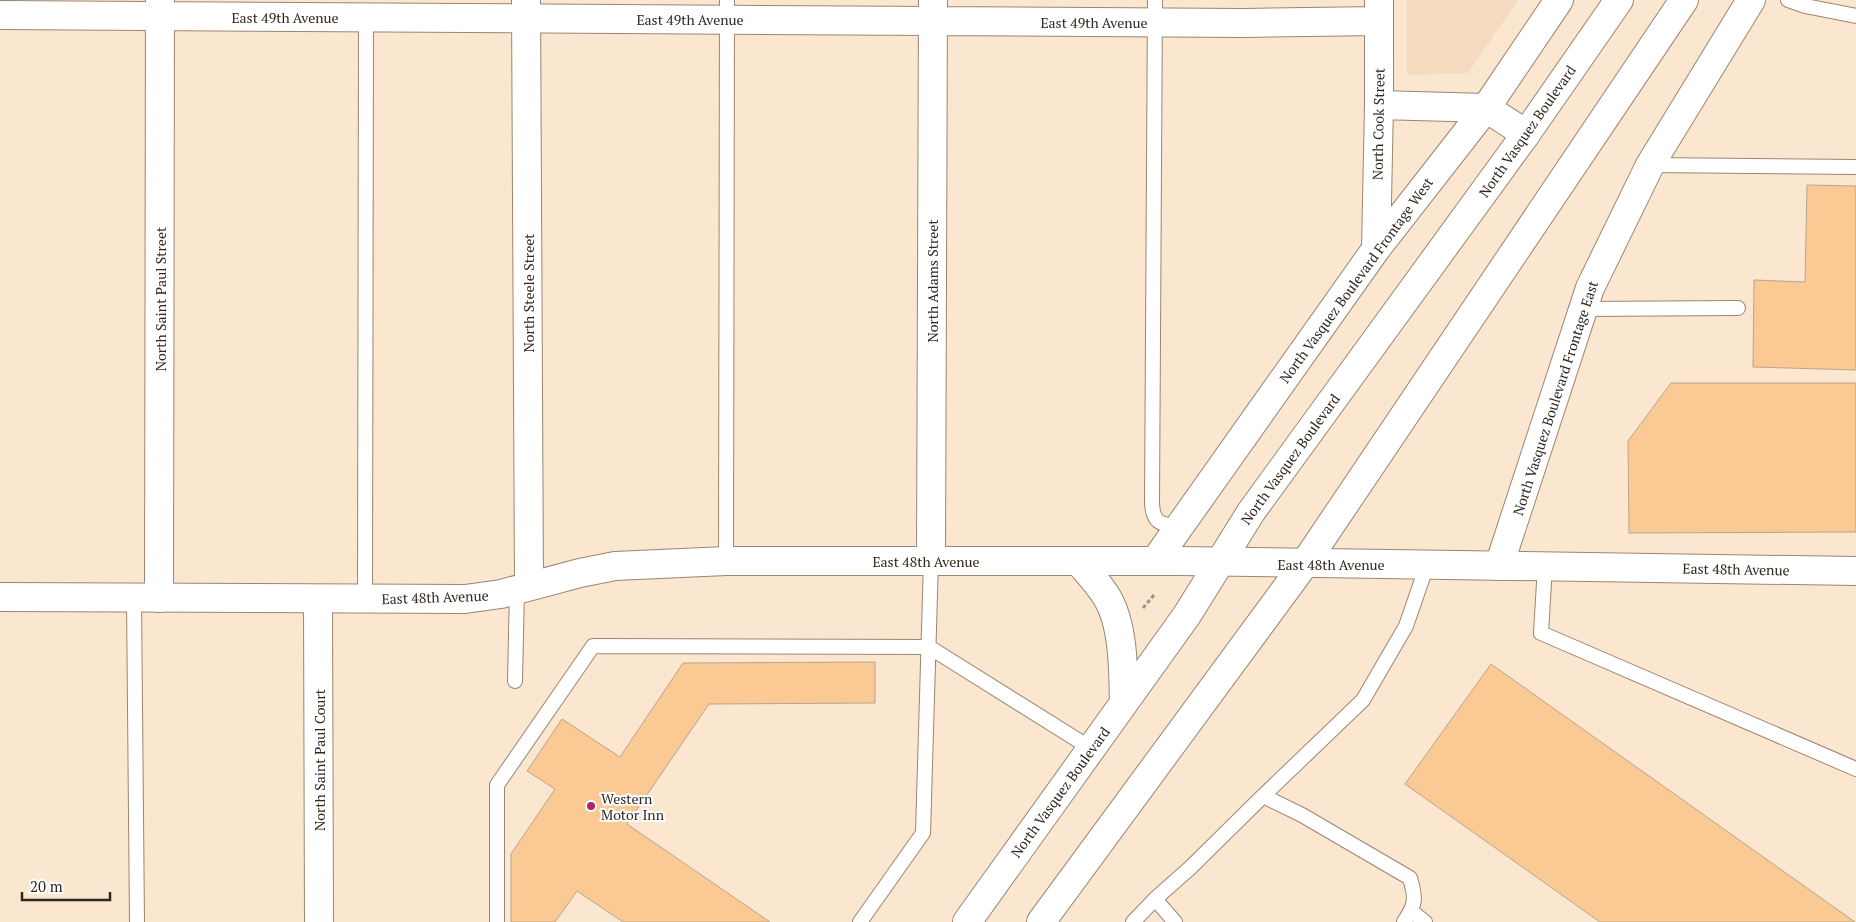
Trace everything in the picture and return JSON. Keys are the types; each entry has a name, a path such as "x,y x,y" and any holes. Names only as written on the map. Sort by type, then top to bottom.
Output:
{"main road":[{"name":"North Vasquez Boulevard Frontage West","path":"1154,562 1376,249 1486,108 1559,0"},
{"name":"North Vasquez Boulevard","path":"967,922 1187,615 1251,512 1526,134 1619,0"},
{"path":"1041,922 1305,563 1684,0"},
{"name":"North Vasquez Boulevard Frontage East","path":"1499,566 1590,288 1650,165 1751,0"},
{"name":"East 49th Avenue","path":"0,15 160,8 339,9 366,18 526,9 1379,10"},
{"name":"North Saint Paul Street","path":"147,598 160,8"},
{"name":"North Steele Street","path":"523,588 526,9"},
{"name":"North Adams Street","path":"931,562 932,10"},
{"name":"North Cook Street","path":"1376,249 1379,10"},
{"path":"1379,105 1486,108 1526,134"},
{"name":"East 48th Avenue","path":"0,597 475,598 501,594 580,573 615,566 726,561 1219,562 1856,571"},
{"path":"1079,562 1102,590 1115,616 1122,661 1124,703"},
{"name":"North Saint Paul Court","path":"318,599 319,922"}],"lane":[{"path":"1788,0 1805,6 1856,16"},
{"path":"726,561 727,10"},
{"path":"1155,11 1152,503 1153,513 1158,522 1162,525 1178,527"},
{"path":"365,599 366,18"},
{"path":"1650,165 1856,166"},
{"path":"1583,309 1738,308"},
{"path":"860,922 923,833 931,562"},
{"path":"1134,922 1155,899 1190,868 1363,700 1406,626 1426,565"},
{"path":"1545,566 1541,633 1856,770"},
{"path":"515,681 523,588"},
{"path":"137,922 147,598"},
{"path":"497,922 497,785 593,646 928,646 1092,749"},
{"path":"1263,796 1302,815 1410,878 1415,894 1408,916 1424,922"},
{"path":"1155,899 1175,922"}],"shaded area":[{"path":"1407,0 1518,0 1468,73 1407,75"}],"building":[{"path":"1807,185 1856,186 1856,370 1753,367 1754,280 1805,282"},
{"path":"1671,383 1856,383 1856,532 1629,533 1628,441"},
{"name":"Western Motor Inn","path":"875,662 875,703 709,704 627,824 770,922 623,922 577,891 555,922 511,922 511,854 555,789 527,771 562,719 620,757 683,663"},
{"path":"1491,664 1855,922 1600,922 1405,784"}],"place":[{"name":"Western Motor Inn","path":"591,806"}]}
